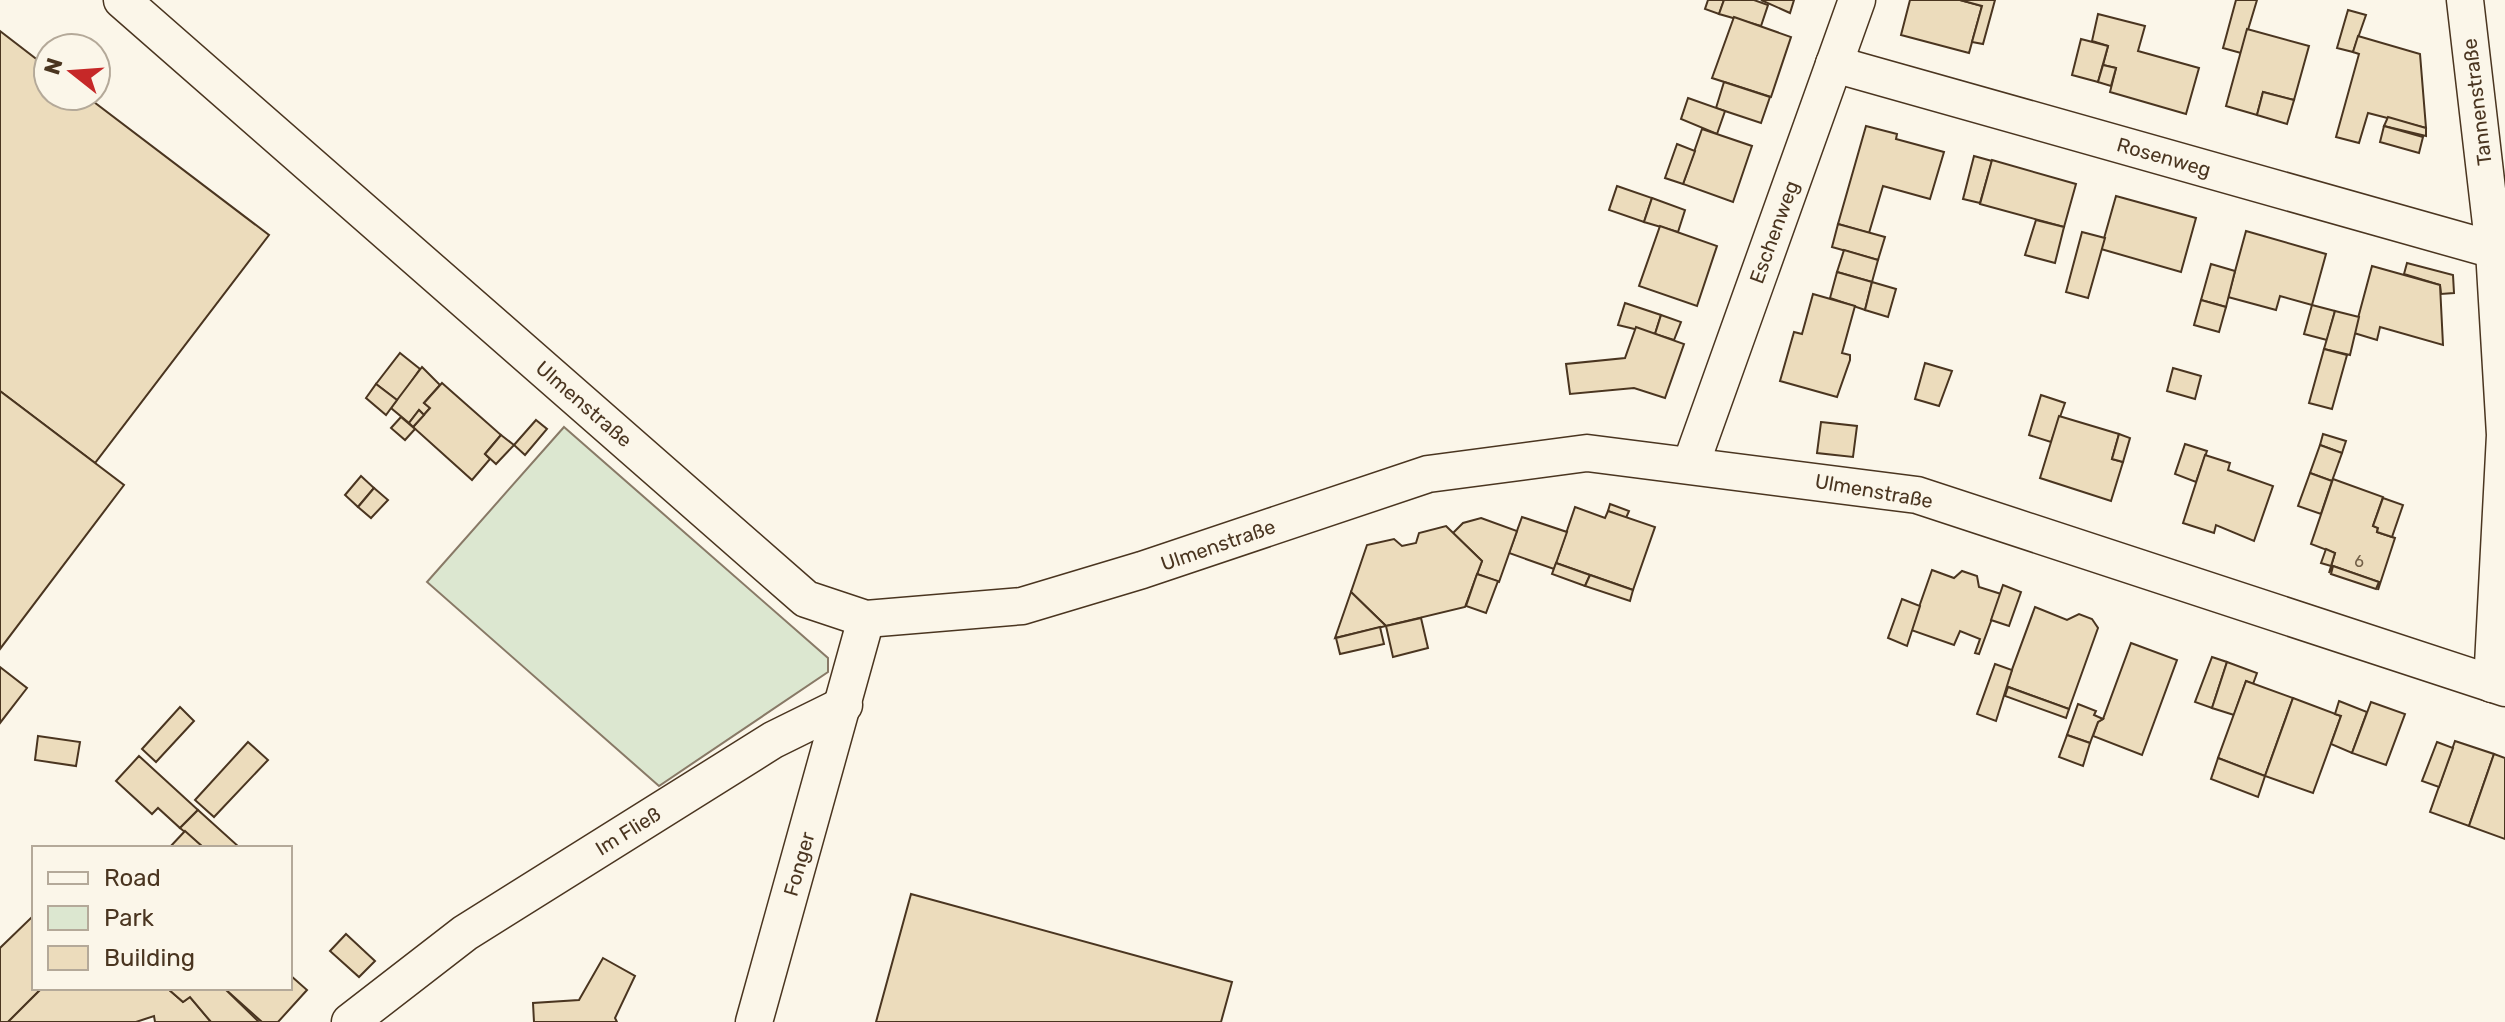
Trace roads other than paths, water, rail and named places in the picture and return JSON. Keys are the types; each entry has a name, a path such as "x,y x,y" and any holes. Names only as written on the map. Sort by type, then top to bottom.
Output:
{"street":[{"name":"Ulmenstraße","path":"122,0 806,599 866,619 1022,606 1142,570 1428,474 1587,453 1917,495 2499,686"},
{"name":"Eschenweg","path":"1691,464 1857,0"},
{"name":"Tannenstraße","path":"2465,0 2494,250 2505,435 2499,686"},
{"name":"Rosenweg","path":"1834,64 2494,250"},
{"path":"844,705 866,619"},
{"name":"Im Fließ","path":"350,1022 465,933 773,740 844,705"},
{"name":"Fonger","path":"754,1022 844,705"}]}
